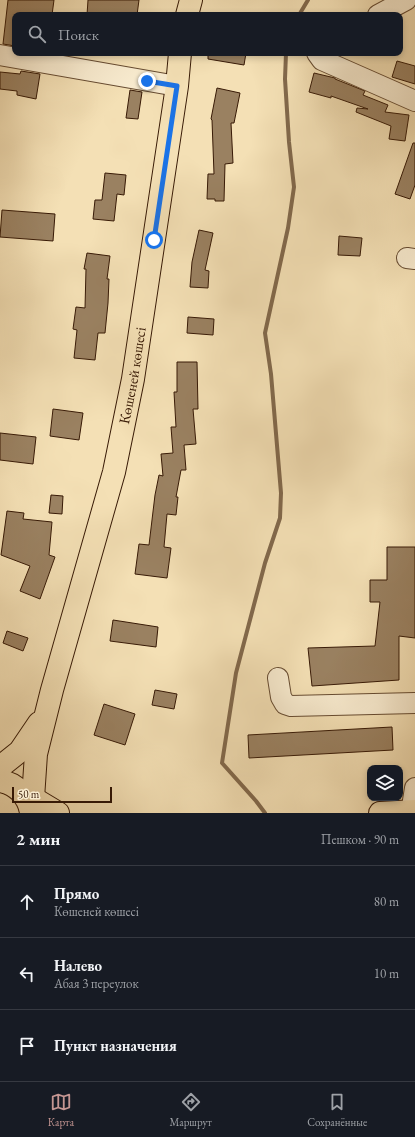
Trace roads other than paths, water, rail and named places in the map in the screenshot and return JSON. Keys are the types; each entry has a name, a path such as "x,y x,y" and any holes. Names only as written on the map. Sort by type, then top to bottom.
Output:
{"main road":[{"path":"188,12 191,0"},
{"name":"Көшеней көшесі","path":"52,690 114,472 133,378 177,86 180,56"},
{"path":"0,767 20,751 38,726 52,690"},
{"path":"52,690 23,799 58,813"},
{"path":"380,813 412,811"}],"street":[{"path":"384,12 406,0"},
{"path":"0,54 177,86"},
{"path":"319,56 322,60 415,101"},
{"path":"278,678 281,697 285,704 291,706 415,703"},
{"path":"412,811 415,788"}],"waterway":[{"path":"301,12 308,0"},
{"path":"265,813 222,763 236,673 265,563 280,518 281,493 271,374 265,333 288,228 294,187 289,142 285,79 286,56"}]}
